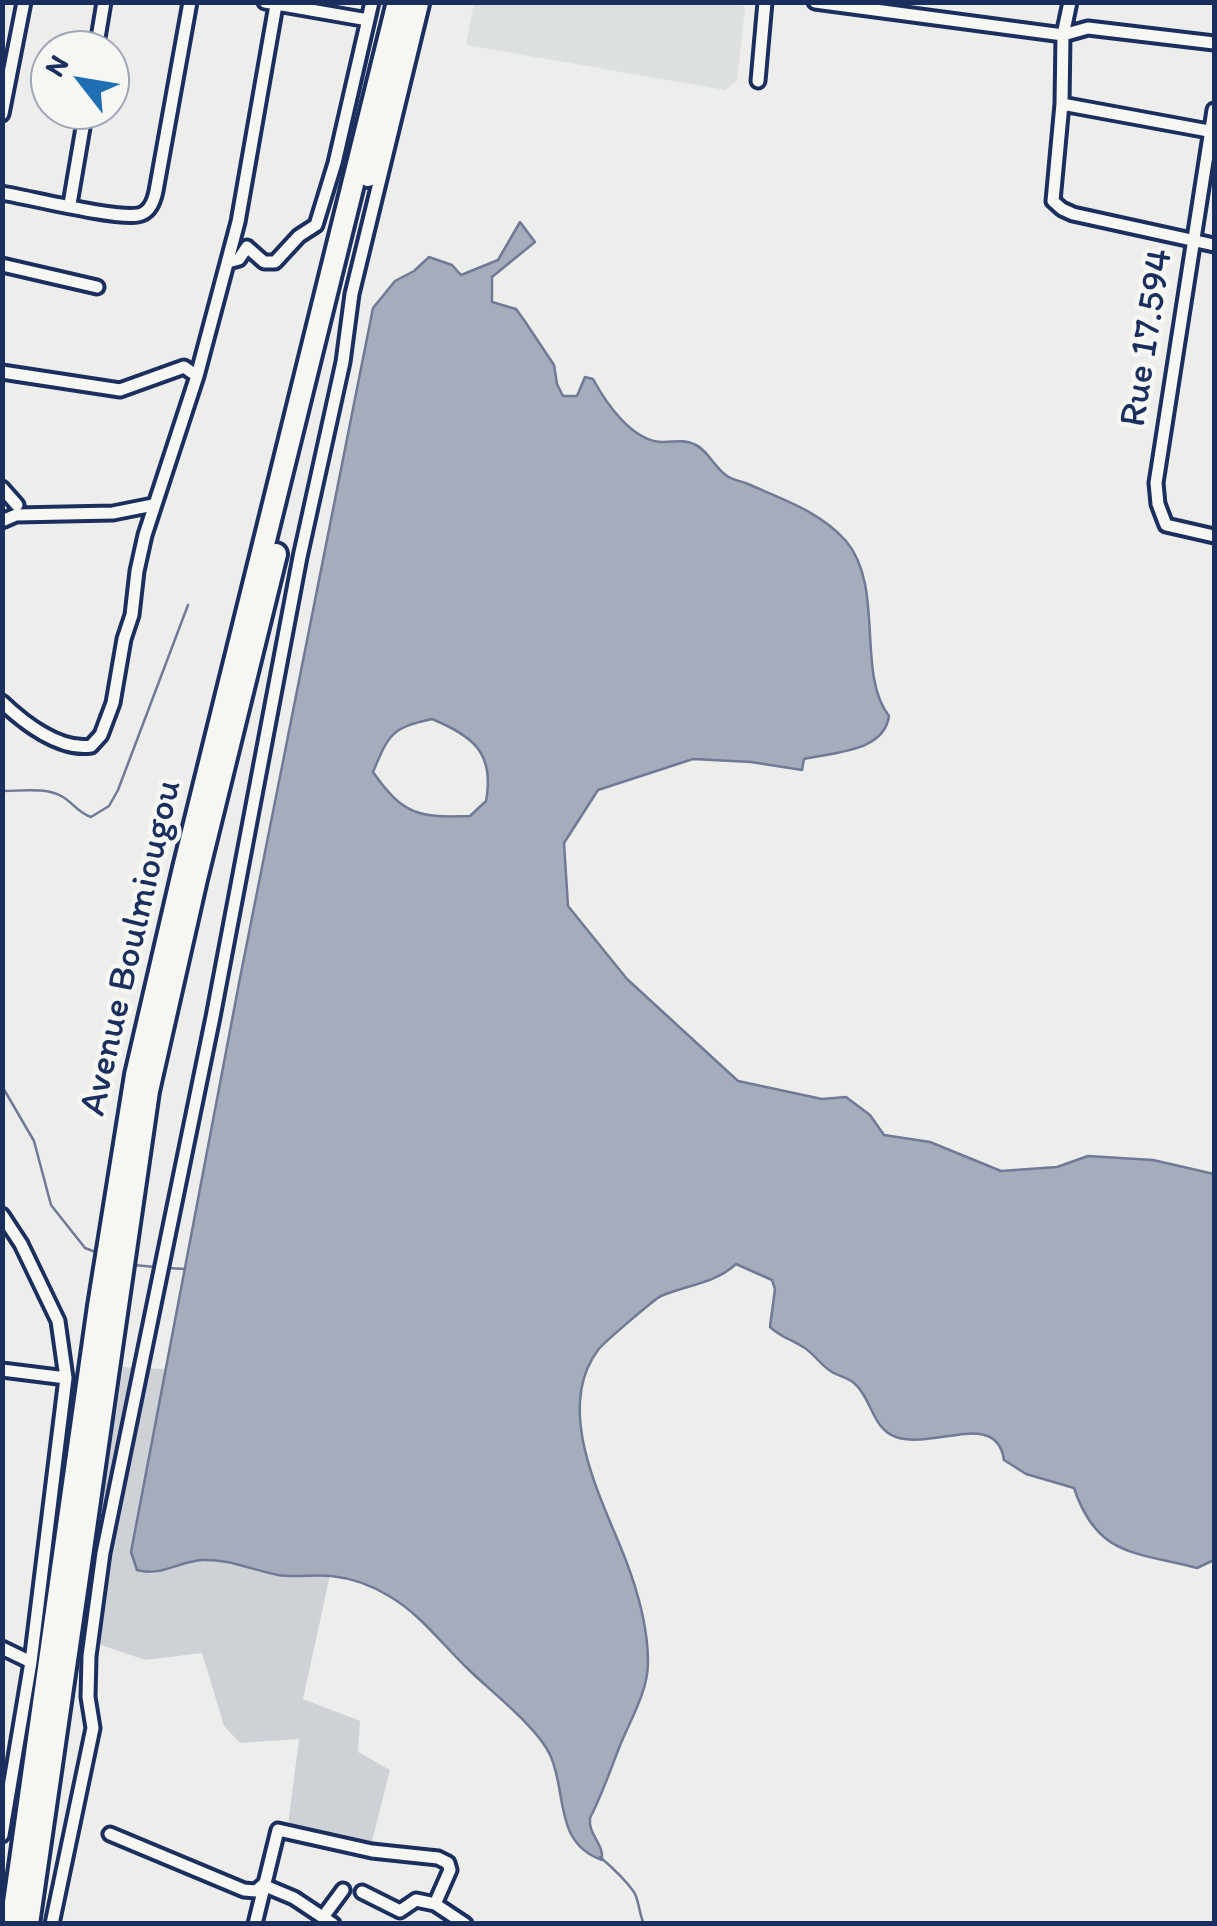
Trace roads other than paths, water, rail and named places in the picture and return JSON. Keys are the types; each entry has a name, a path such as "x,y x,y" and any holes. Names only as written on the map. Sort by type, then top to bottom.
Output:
{"highway":[{"name":"Avenue Boulmiougou","path":"12,1924 154,993 398,2"},
{"name":"Avenue Boulmiougou","path":"119,1226 196,879 413,2"},
{"name":"Avenue Boulmiougou","path":"28,1924 107,1307"}],"street":[{"path":"2,114 24,2"},
{"path":"99,30 104,2"},
{"path":"2,193 130,215 144,213 152,205 190,2"},
{"path":"228,262 238,259 247,247 264,262 275,262 300,236 316,226 335,163 372,2"},
{"path":"52,1924 92,1728 88,1656 103,1553 210,1032 303,543 343,362 352,294 423,2"},
{"path":"758,81 765,2"},
{"path":"815,2 1063,35 1088,28 1214,43"},
{"path":"1070,2 1063,35 1062,104 1052,197 1062,210 1073,214 1214,245"},
{"path":"2,702 18,717 66,745 85,748 98,739 112,703 154,505 196,376 238,222 271,4 368,20"},
{"path":"1062,104 1213,132"},
{"name":"Rue 17.594","path":"1214,110 1156,483 1166,525 1214,536"},
{"path":"70,204 83,130"},
{"path":"2,265 98,287"},
{"path":"2,372 120,390 184,367 196,376"},
{"path":"2,488 21,511"},
{"path":"2,520 21,511 112,513 154,505"},
{"path":"2,1214 58,1321 66,1378 31,1662 2,1835"},
{"path":"2,1370 66,1378"},
{"path":"2,1648 31,1662"},
{"path":"255,1924 278,1830 372,1851 438,1858 448,1863 450,1870 435,1904"},
{"path":"110,1834 244,1890 256,1891 263,1885"},
{"path":"263,1885 294,1898 328,1920 343,1890"},
{"path":"362,1892 404,1910"},
{"path":"396,1924 416,1900 435,1904 465,1924"}],"water":[{"path":"520,222 535,242 492,277 492,302 516,309 554,365 563,396 577,396 585,377 593,379 631,429 653,441 694,444 727,476 800,507 846,541 865,582 874,677 889,716 885,728 868,744 804,759 802,770 693,759 598,790 564,843 568,906 627,979 738,1081 822,1099 846,1097 870,1115 884,1135 930,1142 1001,1171 1057,1167 1088,1156 1153,1160 1214,1174 1214,1560 1197,1568 1121,1548 1094,1527 1074,1488 1026,1474 1004,1460 999,1445 989,1437 961,1434 911,1440 888,1433 854,1383 770,1327 775,1289 772,1280 736,1264 710,1280 661,1296 598,1350 585,1374 580,1400 581,1427 594,1482 638,1596 648,1662 642,1695 590,1818 602,1860 576,1842 569,1830 556,1771 536,1734 400,1603 346,1578 278,1575 222,1561 194,1561 146,1572 137,1570 131,1552 373,308 395,281 429,257 452,265 461,275 498,260","holes":["432,719 459,732 484,758 486,801 470,816 414,811 394,797 373,772 393,735"]}],"waterway":[{"path":"2,791 57,794 91,817 109,806 188,605"},
{"path":"2,1086 34,1141 51,1205 85,1248 98,1253"},
{"path":"134,1265 155,1267"},
{"path":"168,1268 185,1269"},
{"path":"600,1857 634,1892 644,1924"}]}
